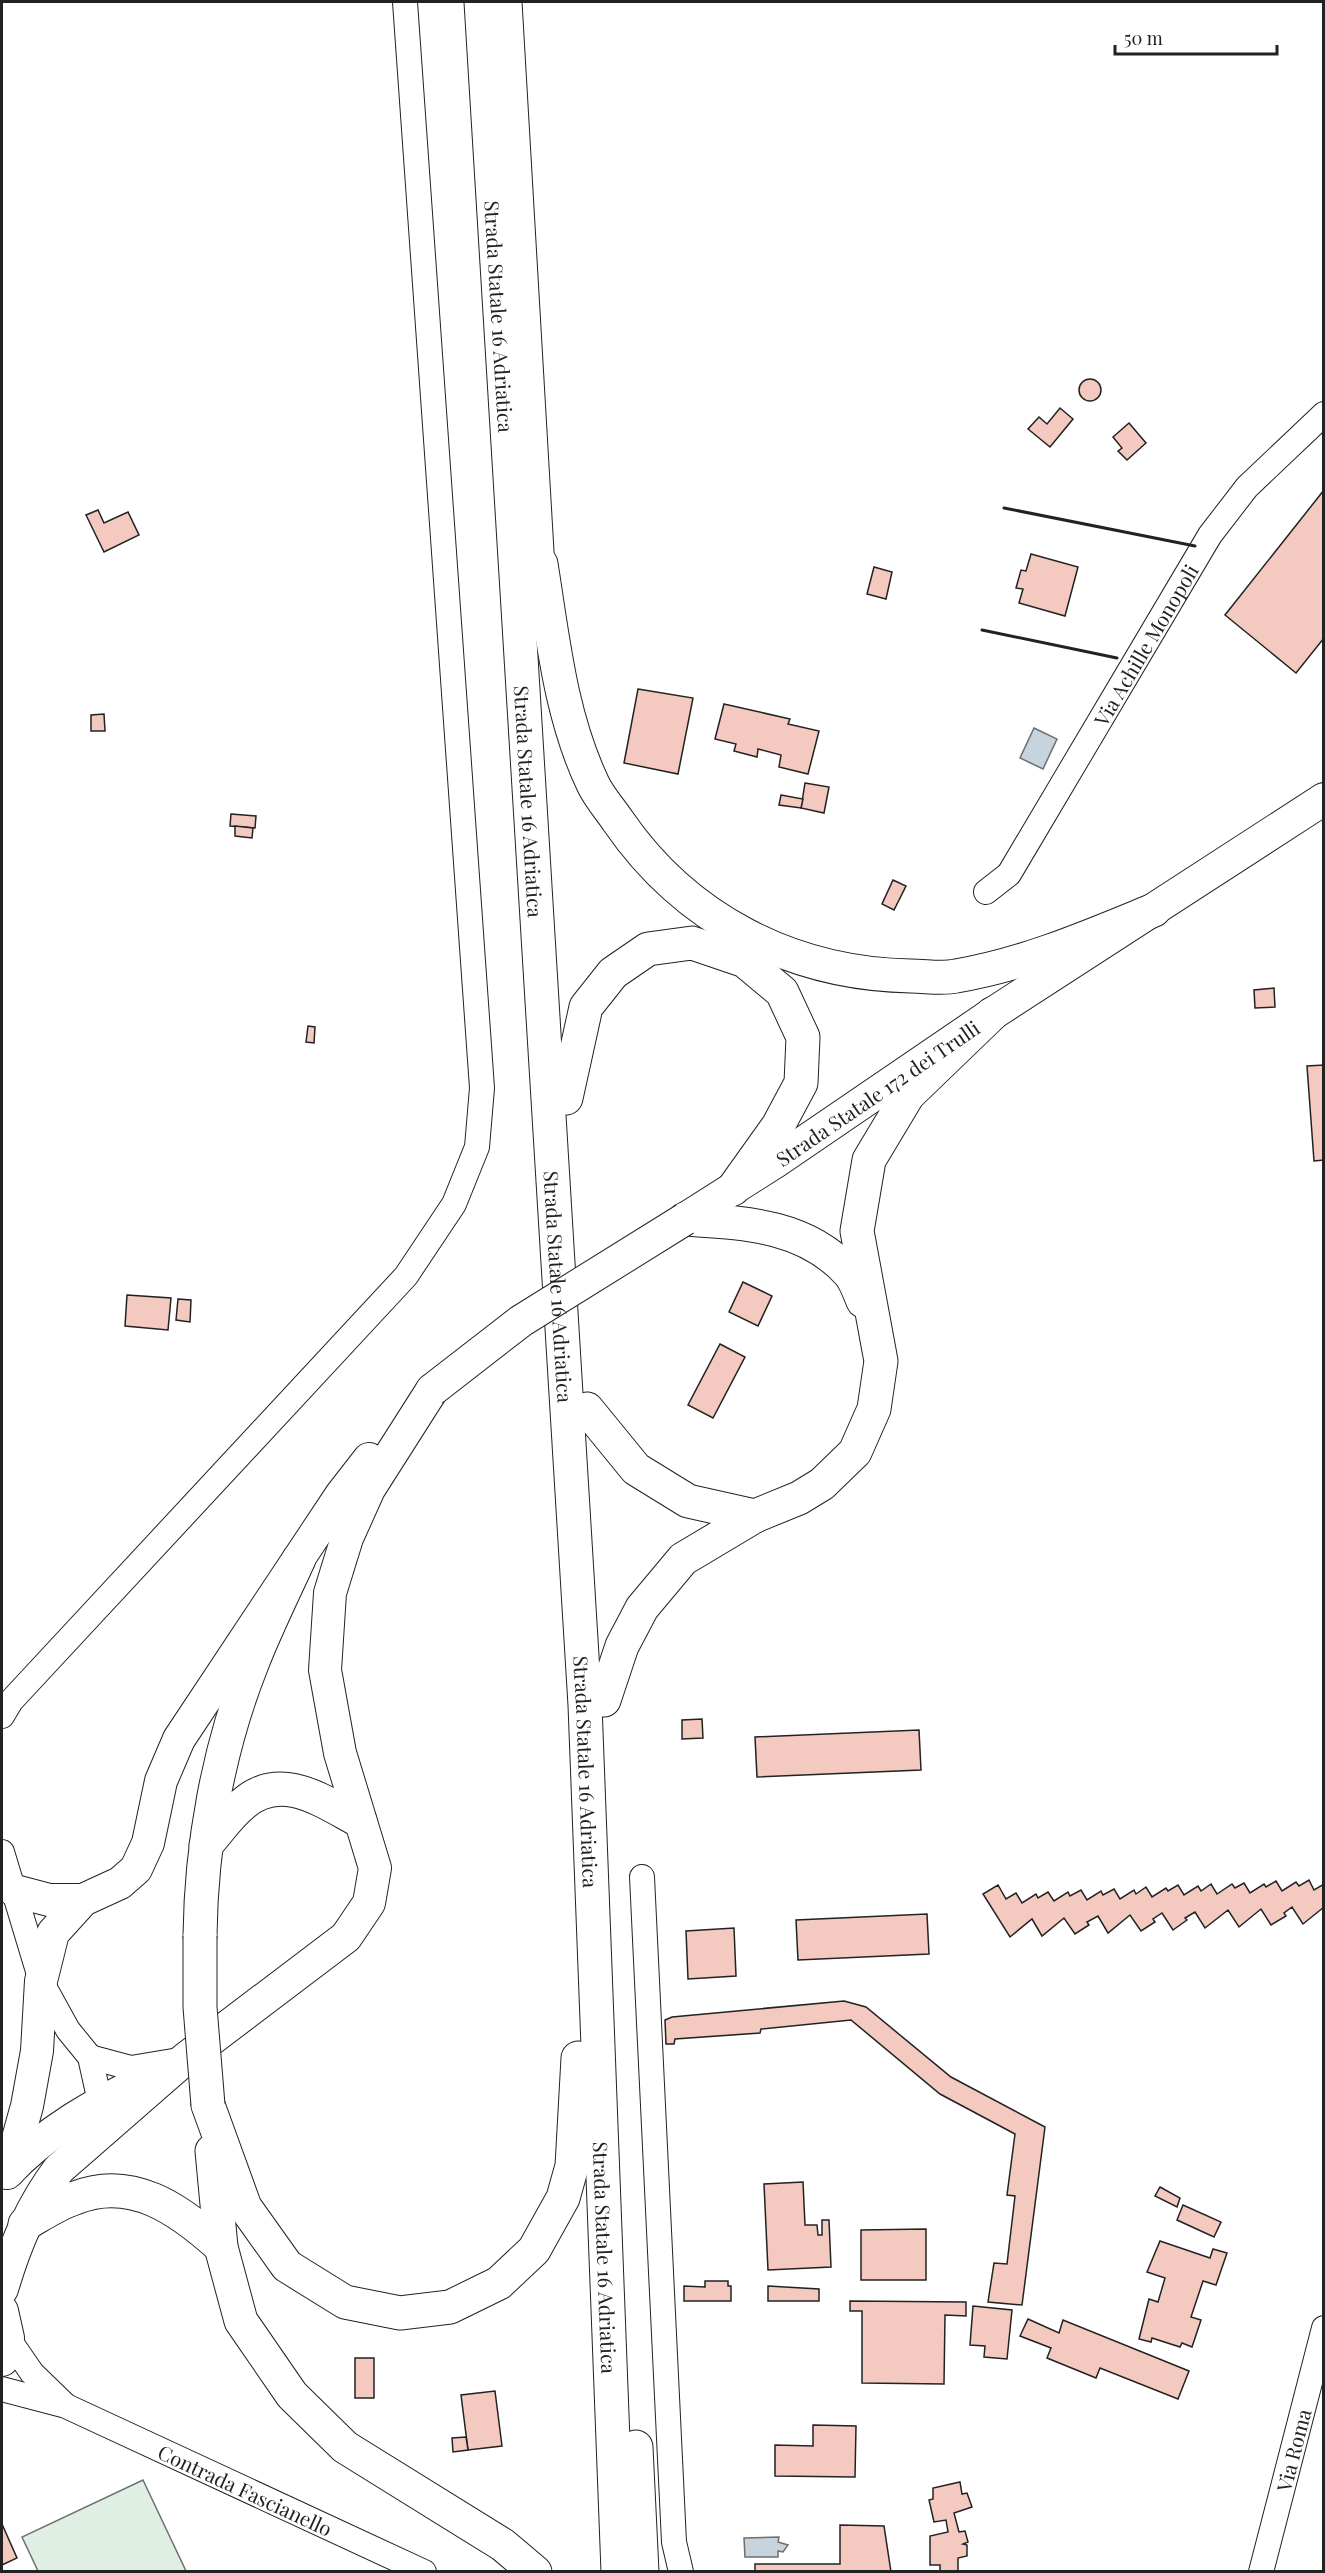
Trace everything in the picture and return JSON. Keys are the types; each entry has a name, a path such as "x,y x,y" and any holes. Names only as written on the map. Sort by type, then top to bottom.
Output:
{"highway":[{"name":"Strada Statale 16 Adriatica","path":"481,2 581,1645 618,2571"},
{"name":"Strada Statale 16 Adriatica","path":"505,2 537,536 566,1098 604,1700 642,2571"},
{"path":"537,536 564,703 593,785 638,850 692,901 755,942 825,965 871,974 954,977 1028,961 1154,910"},
{"path":"566,1098 586,1007 613,973 648,949 692,943 745,961 782,992 803,1037 801,1083 778,1126 733,1189"},
{"path":"604,1700 622,1646 642,1608 683,1559 755,1516 800,1498 822,1484 855,1452 874,1408 880,1361 857,1231 869,1160 908,1095 992,1014"},
{"path":"685,1219 760,1225 818,1245 850,1274 874,1321"},
{"path":"587,1409 636,1469 688,1501 755,1516"},
{"path":"299,1559 252,1665 221,1763 200,1891 200,2007 220,2247 241,2321 291,2395 345,2447 502,2545 535,2571"},
{"path":"208,2105 245,2207 287,2266 345,2302 400,2313 450,2307 499,2283 534,2250 563,2198 572,2166 578,2091 581,1645"},
{"path":"206,1845 244,1803 275,1787 308,1793 360,1821"},
{"path":"25,2224 75,2197 104,2191 149,2196 187,2217 220,2247"}],"main road":[{"name":"Strada Statale 172 dei Trulli","path":"432,1390 521,1321 733,1189 992,1014 1323,799"},
{"path":"1242,852 1323,819"},
{"path":"5,2176 27,2106 37,2051 41,1981 53,1934 83,1900 120,1883 136,1869 148,1844 161,1781 179,1739 341,1495 385,1437 432,1390"},
{"path":"2,2289 15,2244 42,2191 59,2169 185,2059 346,1937 369,1903 375,1868 340,1753 325,1670 330,1593 347,1538 369,1489 432,1390"},
{"path":"15,1891 50,1900 83,1900"},
{"path":"5,2176 66,2123 100,2102 185,2059"}],"street":[{"path":"2,1716 11,1701 406,1276 454,1204 477,1147 482,1088 405,2"},
{"name":"Via Achille Monopoli","path":"986,892 1009,874 1210,535 1247,487 1323,414"},
{"path":"2,1852 41,1981 68,2030 90,2057 100,2102 101,2133"},
{"path":"642,1877 674,2542 681,2571"},
{"path":"90,2057 131,2068 185,2059"},
{"name":"Via Roma","path":"1261,2571 1323,2328"},
{"name":"Contrada Fascianello","path":"4,2336 32,2373 66,2406"},
{"name":"Contrada Fascianello","path":"2,2389 66,2406 424,2571"}],"green space":[{"path":"143,2480 186,2571 38,2571 22,2537"}],"shaded area":[{"path":"1034,728 1057,739 1043,769 1020,758"},
{"path":"779,2537 778,2542 788,2545 783,2552 778,2551 778,2557 745,2557 744,2538"}],"building":[{"path":"1090,379 1098,382 1101,390 1098,398 1090,401 1082,398 1079,390 1082,382"},
{"path":"1060,408 1073,419 1050,447 1028,429 1039,417 1047,424"},
{"path":"1129,423 1146,443 1127,460 1118,451 1122,448 1113,437"},
{"path":"1324,490 1324,638 1296,673 1225,615"},
{"path":"98,510 104,523 128,512 139,535 104,552 86,515"},
{"path":"1031,554 1078,567 1065,616 1019,603 1023,589 1016,588 1021,570 1026,571"},
{"path":"874,567 892,572 886,599 867,594"},
{"path":"638,689 693,698 678,774 624,763"},
{"path":"724,704 790,719 788,724 819,731 808,774 779,767 781,755 758,749 757,757 734,751 736,744 715,739"},
{"path":"104,714 105,731 91,731 91,715"},
{"path":"805,783 829,787 824,813 801,808"},
{"path":"781,795 803,799 801,808 779,805"},
{"path":"231,814 256,816 255,828 230,826"},
{"path":"235,826 253,828 252,838 235,836"},
{"path":"893,880 906,886 894,910 882,904"},
{"path":"1274,988 1275,1007 1255,1008 1254,990"},
{"path":"308,1026 315,1027 314,1043 306,1042"},
{"path":"1324,1065 1324,1160 1314,1161 1307,1066"},
{"path":"743,1282 772,1296 758,1326 729,1312"},
{"path":"127,1295 171,1298 168,1330 125,1326"},
{"path":"178,1299 191,1300 190,1322 176,1320"},
{"path":"720,1344 745,1357 713,1418 688,1405"},
{"path":"702,1719 703,1738 682,1739 682,1720"},
{"path":"919,1730 921,1770 757,1777 755,1737"},
{"path":"1309,1880 1314,1890 1324,1884 1324,1907 1303,1924 1292,1907 1284,1913 1286,1916 1271,1925 1261,1909 1239,1927 1228,1910 1205,1928 1195,1912 1173,1930 1162,1913 1153,1919 1155,1922 1141,1931 1130,1915 1108,1933 1098,1916 1087,1922 1089,1925 1075,1934 1064,1918 1042,1936 1032,1919 1010,1937 983,1894 998,1885 1006,1899 1016,1893 1022,1903 1036,1894 1038,1898 1048,1892 1054,1901 1068,1892 1070,1896 1081,1890 1087,1900 1101,1891 1103,1895 1114,1889 1120,1899 1134,1890 1136,1894 1146,1887 1152,1897 1166,1888 1168,1891 1178,1885 1184,1895 1198,1886 1201,1891 1211,1884 1217,1894 1232,1884 1235,1888 1244,1883 1250,1893 1264,1884 1266,1887 1276,1881 1282,1891 1296,1882 1299,1886"},
{"path":"927,1914 929,1954 798,1960 796,1920"},
{"path":"734,1928 736,1976 688,1979 686,1931"},
{"path":"844,2001 866,2007 951,2077 1045,2127 1022,2305 988,2302 994,2263 1007,2264 1015,2196 1007,2195 1015,2134 940,2094 851,2020 761,2029 760,2033 675,2039 674,2044 666,2044 665,2020 672,2017"},
{"path":"803,2182 805,2225 817,2225 818,2235 822,2235 822,2220 829,2220 831,2267 768,2270 764,2184"},
{"path":"1160,2187 1180,2198 1177,2207 1155,2196"},
{"path":"1183,2205 1221,2222 1214,2237 1177,2220"},
{"path":"926,2229 926,2280 861,2280 861,2230"},
{"path":"1160,2241 1210,2258 1213,2249 1227,2253 1216,2285 1203,2281 1191,2317 1201,2320 1192,2347 1182,2343 1180,2347 1152,2338 1151,2342 1139,2339 1149,2299 1158,2302 1165,2278 1147,2272"},
{"path":"705,2281 728,2281 728,2286 731,2286 731,2301 684,2301 684,2286 705,2287"},
{"path":"768,2286 819,2289 819,2301 768,2301"},
{"path":"850,2301 966,2302 966,2316 945,2315 944,2384 862,2383 862,2311 850,2311"},
{"path":"973,2306 1012,2310 1007,2359 984,2357 985,2346 970,2345"},
{"path":"1028,2319 1059,2333 1063,2320 1189,2371 1178,2399 1100,2368 1096,2378 1047,2358 1051,2348 1020,2336"},
{"path":"355,2358 374,2358 374,2398 355,2398"},
{"path":"495,2391 502,2446 468,2450 461,2395"},
{"path":"813,2425 856,2426 855,2477 775,2476 775,2445 813,2446"},
{"path":"466,2437 468,2450 453,2452 452,2438"},
{"path":"960,2482 962,2494 967,2493 972,2507 954,2513 959,2532 965,2531 968,2542 963,2544 967,2545 967,2556 958,2558 958,2572 940,2572 940,2565 930,2565 930,2536 948,2532 946,2520 934,2522 929,2500 933,2499 933,2488"},
{"path":"2,2524 17,2558 2,2565"},
{"path":"840,2525 884,2526 891,2572 755,2572 755,2564 840,2564"}],"wall":[{"path":"1004,508 1195,546"},
{"path":"982,630 1117,658"}]}
